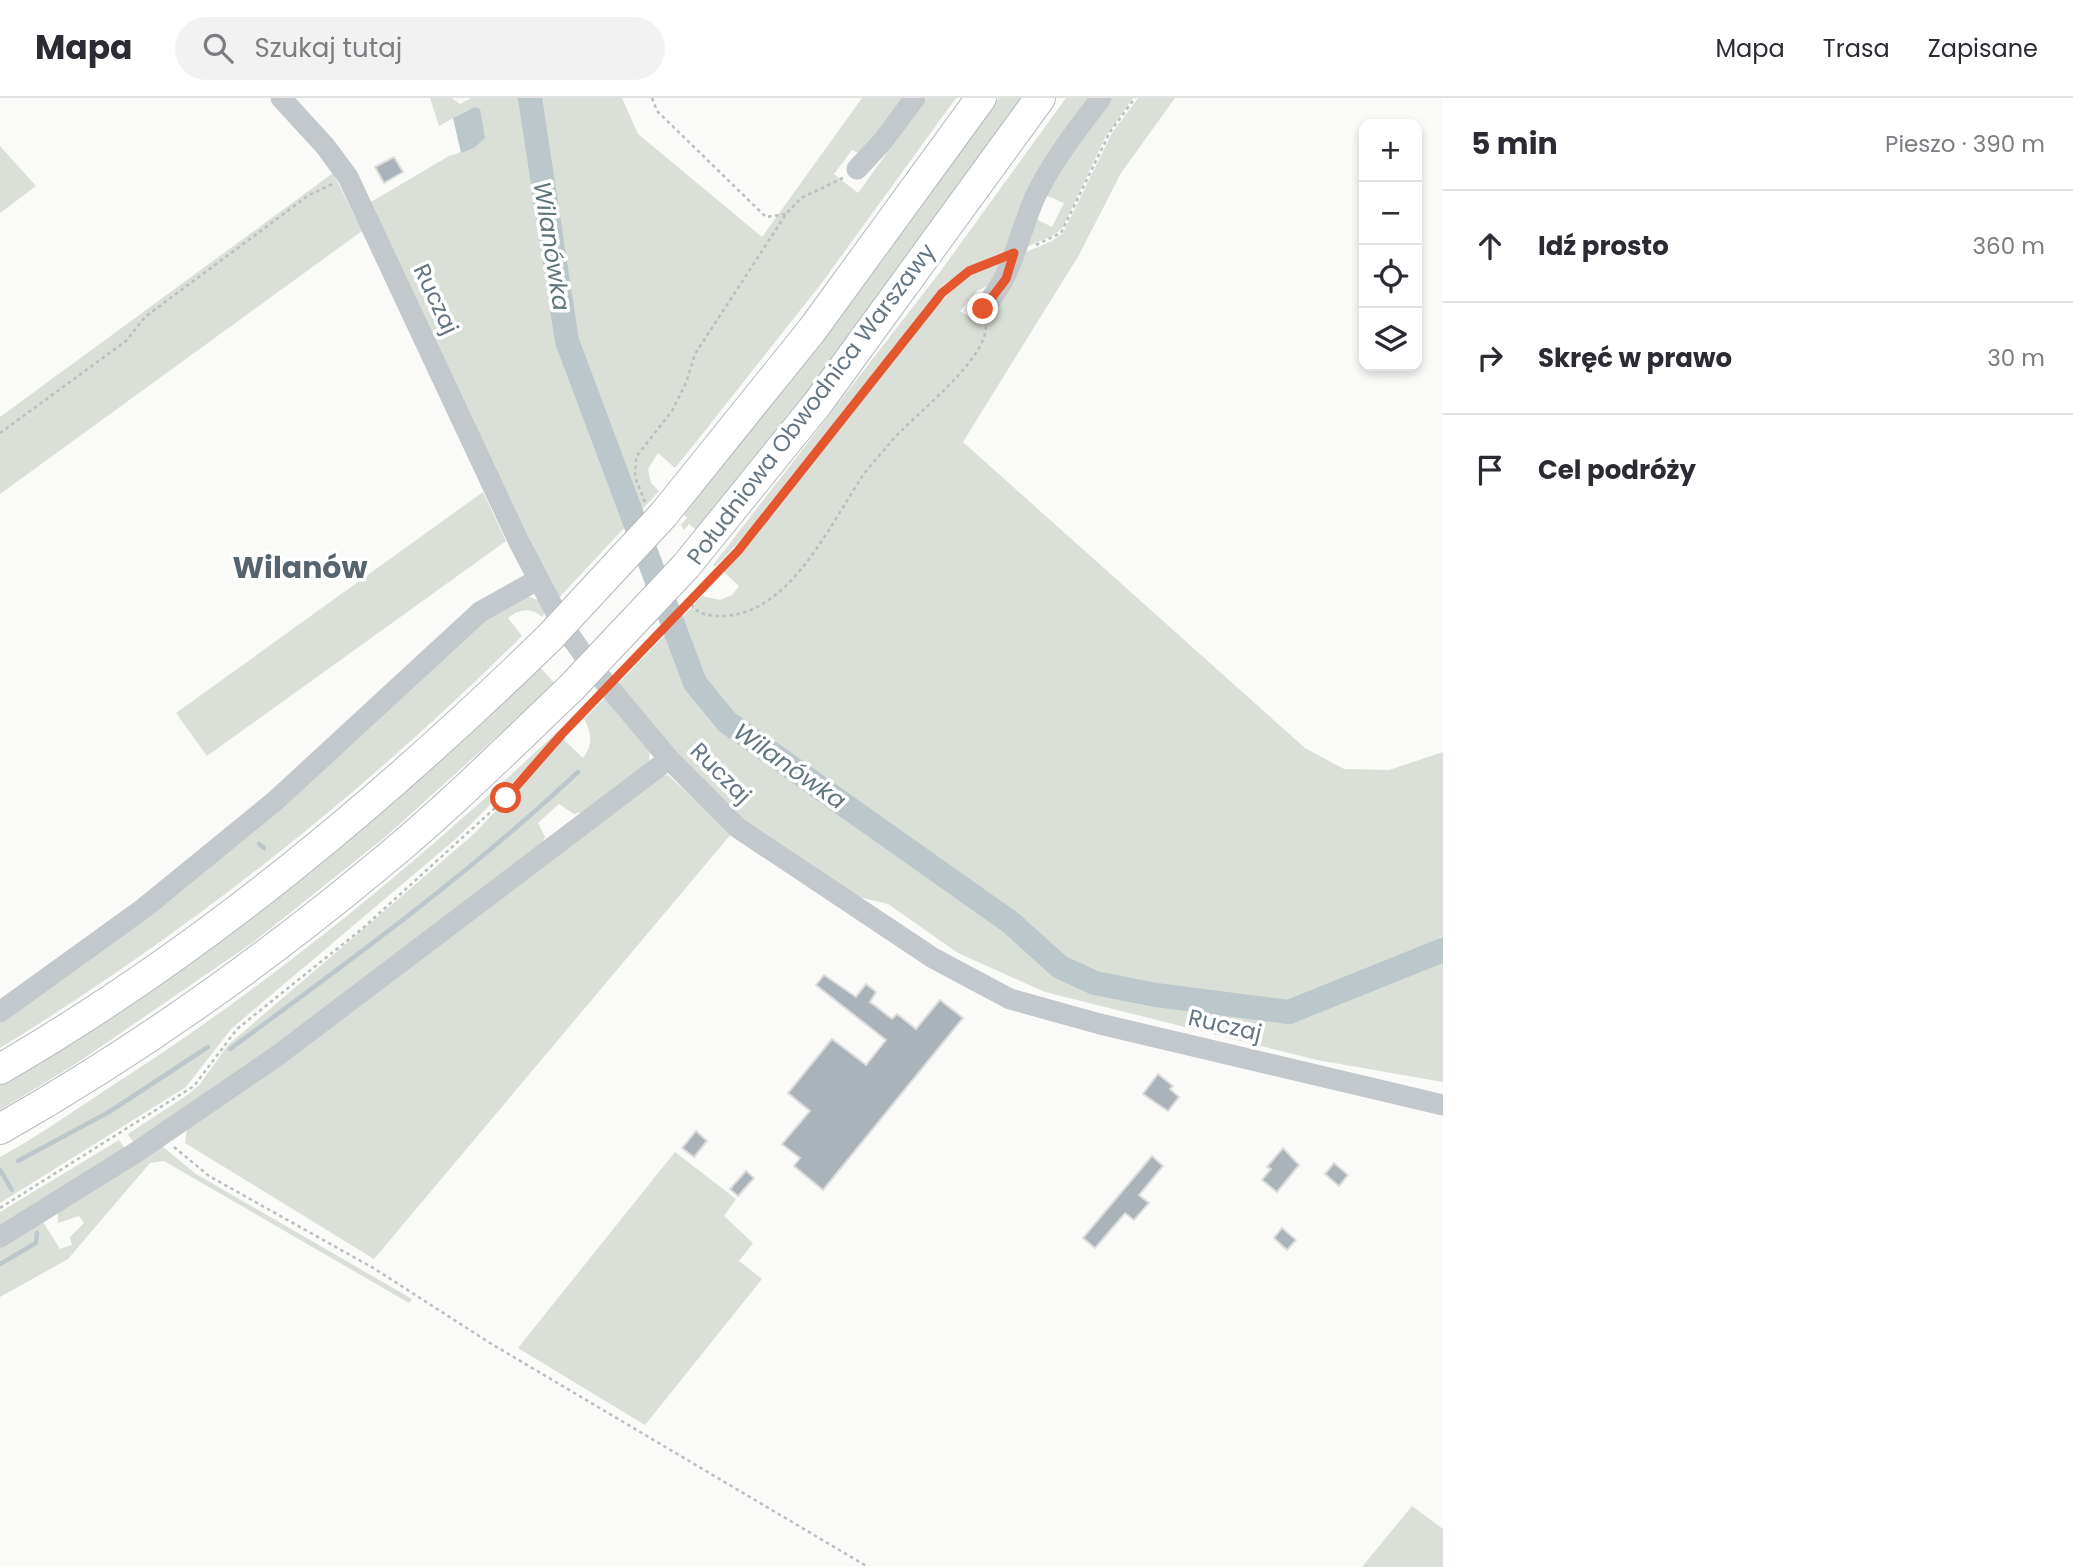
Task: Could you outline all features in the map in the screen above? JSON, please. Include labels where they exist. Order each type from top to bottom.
[{"type":"highway","name":"Południowa Obwodnica Warszawy","points":[[0,1069],[110,1001],[268,886],[351,820],[441,741],[550,637],[654,508],[812,330],[981,98]]},
{"type":"highway","name":"Południowa Obwodnica Warszawy","points":[[0,1129],[54,1099],[230,981],[312,919],[458,795],[577,701],[692,579],[1040,98]]},
{"type":"street","name":"Ruczaj","points":[[281,98],[325,146],[348,177],[537,580],[562,624],[592,667],[669,759],[757,844],[933,958],[1010,999],[1100,1024],[1443,1105]]},
{"type":"street","points":[[857,169],[883,141],[915,98]]},
{"type":"street","points":[[983,309],[1006,279],[1046,177],[1101,98]]},
{"type":"street","points":[[0,1012],[144,908],[275,801],[480,612],[537,580]]},
{"type":"street","points":[[0,1237],[160,1137],[368,989],[669,759]]},
{"type":"path","points":[[652,98],[657,111],[766,217],[786,214]]},
{"type":"path","points":[[0,1208],[194,1086],[237,1029],[363,928],[506,798],[577,701],[692,579],[738,551],[942,293],[969,271],[1061,233],[1110,132],[1135,98]]},
{"type":"path","points":[[654,508],[635,477],[636,457],[672,411],[686,383],[695,354],[786,214],[801,198],[834,184],[857,169]]},
{"type":"path","points":[[0,433],[126,341],[145,317],[309,195],[341,181]]},
{"type":"path","points":[[693,609],[706,615],[746,614],[768,601],[788,584],[836,523],[860,479],[908,421],[954,381],[983,343],[987,329],[983,309]]},
{"type":"path","points":[[160,1137],[209,1175],[375,1269],[491,1343],[868,1567]]},
{"type":"shaded area","points":[[430,98],[452,98],[460,104],[471,98],[622,98],[638,134],[762,237],[862,98],[908,98],[858,153],[852,150],[834,174],[858,193],[927,98],[956,98],[821,284],[675,468],[658,453],[648,469],[651,483],[659,491],[637,515],[614,457],[607,463],[626,526],[555,602],[371,202],[449,156],[474,148],[468,110],[439,126]]},
{"type":"shaded area","points":[[999,98],[1026,98],[836,356],[696,530],[689,524],[684,530],[681,525],[687,518],[682,512],[827,333]]},
{"type":"shaded area","points":[[1066,98],[1092,98],[1008,250],[973,265],[943,285],[739,542],[715,567],[713,565],[940,272]]},
{"type":"shaded area","points":[[1107,98],[1133,98],[1105,138],[1063,227],[1054,235],[1022,249],[1036,219],[1052,227],[1064,203],[1045,195]]},
{"type":"shaded area","points":[[1138,98],[1175,98],[1121,173],[1079,255],[963,442],[1305,748],[1344,769],[1389,770],[1443,752],[1443,1082],[1317,1060],[1045,992],[958,953],[888,904],[859,897],[758,833],[675,757],[616,686],[670,630],[691,681],[719,719],[755,751],[802,781],[808,771],[754,735],[718,703],[700,674],[679,621],[702,596],[720,600],[732,595],[739,586],[723,571],[743,551],[939,303],[968,276],[1005,261],[991,285],[978,290],[960,311],[983,326],[1026,252],[1063,233],[1112,133]]},
{"type":"shaded area","points":[[475,107],[480,109],[485,138],[474,148],[461,153],[453,118]]},
{"type":"shaded area","points":[[0,146],[36,186],[0,213]]},
{"type":"shaded area","points":[[333,173],[362,231],[0,494],[0,417]]},
{"type":"shaded area","points":[[483,492],[506,541],[207,756],[176,713]]},
{"type":"shaded area","points":[[527,596],[538,600],[546,612],[542,617],[525,610],[508,618],[522,636],[401,750],[273,857],[207,908],[139,957],[0,1048],[0,1023],[20,1010],[481,620]]},
{"type":"shaded area","points":[[540,667],[555,684],[384,838],[252,943],[77,1063],[0,1110],[0,1085],[82,1035],[417,780]]},
{"type":"shaded area","points":[[608,695],[650,748],[649,763],[586,811],[574,814],[559,804],[538,823],[545,837],[540,848],[329,1010],[133,1142],[128,1134],[189,1094],[200,1084],[228,1045],[475,833],[563,739],[583,758],[590,739],[584,719]]},
{"type":"shaded area","points":[[558,731],[545,750],[458,837],[231,1029],[186,1087],[0,1203],[0,1157],[41,1133],[167,1049],[284,965],[396,875]]},
{"type":"shaded area","points":[[668,775],[732,833],[374,1259],[185,1143],[187,1128],[661,776]]},
{"type":"shaded area","points":[[119,1140],[127,1151],[0,1233],[0,1212]]},
{"type":"shaded area","points":[[162,1146],[196,1174],[412,1299],[409,1303],[164,1161],[150,1163],[68,1259],[0,1297],[0,1245],[43,1222],[60,1249],[72,1245],[70,1237],[84,1223],[79,1216],[58,1223],[58,1213]]},
{"type":"shaded area","points":[[675,1152],[736,1199],[724,1216],[753,1243],[739,1261],[762,1279],[645,1425],[518,1348]]},
{"type":"shaded area","points":[[1412,1506],[1443,1529],[1443,1567],[1362,1567]]},
{"type":"building","points":[[394,157],[403,172],[384,183],[375,167]]},
{"type":"building","points":[[824,975],[856,997],[866,984],[876,992],[870,1002],[892,1019],[897,1014],[916,1029],[940,1000],[963,1018],[823,1190],[794,1166],[800,1158],[782,1144],[810,1111],[788,1093],[832,1039],[866,1065],[886,1040],[816,985]]},
{"type":"building","points":[[1158,1074],[1173,1086],[1170,1089],[1179,1097],[1168,1111],[1143,1094]]},
{"type":"building","points":[[696,1131],[707,1141],[694,1157],[682,1148]]},
{"type":"building","points":[[1283,1148],[1299,1165],[1277,1192],[1262,1180],[1271,1169],[1267,1167]]},
{"type":"building","points":[[1152,1156],[1163,1166],[1139,1195],[1149,1203],[1134,1220],[1125,1213],[1095,1248],[1083,1238]]},
{"type":"building","points":[[1334,1163],[1348,1175],[1339,1186],[1325,1174]]},
{"type":"building","points":[[746,1171],[754,1178],[738,1196],[730,1189]]},
{"type":"building","points":[[1282,1228],[1296,1240],[1287,1250],[1274,1238]]},
{"type":"waterway","name":"Wilanówka","points":[[530,98],[567,341],[695,683],[727,722],[1010,922],[1060,967],[1095,983],[1156,995],[1289,1012],[1443,950]]},
{"type":"waterway","points":[[230,1049],[452,881],[578,772]]},
{"type":"waterway","points":[[259,844],[264,848]]},
{"type":"waterway","points":[[18,1161],[109,1112],[208,1047]]},
{"type":"waterway","points":[[0,1170],[12,1190]]},
{"type":"waterway","points":[[0,1264],[36,1243],[37,1233]]},
{"type":"district","name":"Wilanów","points":[[300,567]]},
{"type":"route","points":[[506,798],[562,734],[738,551],[942,293],[969,271],[1014,253],[1001,290],[983,309]]}]
